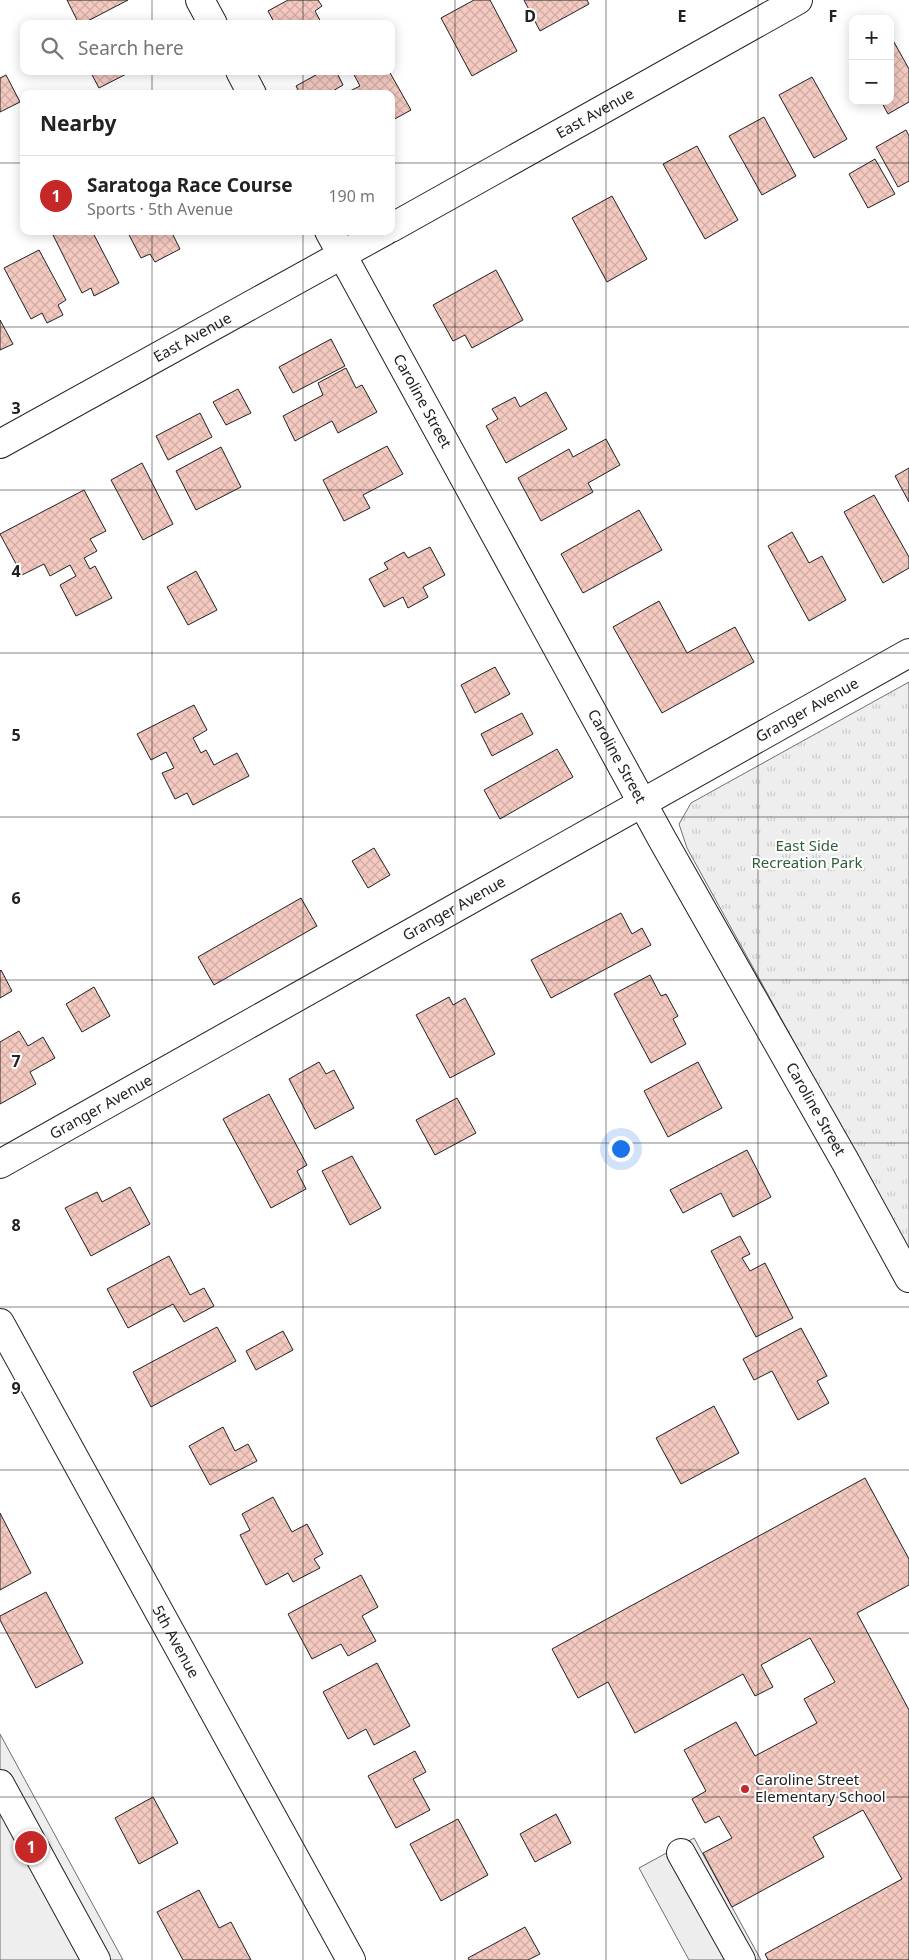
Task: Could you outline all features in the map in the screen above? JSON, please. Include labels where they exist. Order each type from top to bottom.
[{"type":"street","points":[[200,0],[211,20]]},
{"type":"street","name":"East Avenue","points":[[395,226],[798,0]]},
{"type":"street","points":[[242,75],[250,90]]},
{"type":"street","name":"Caroline Street","points":[[331,235],[643,804],[909,1278]]},
{"type":"street","name":"East Avenue","points":[[0,444],[378,235]]},
{"type":"street","name":"Granger Avenue","points":[[0,1164],[909,653]]},
{"type":"street","name":"5th Avenue","points":[[0,1324],[351,1960]]},
{"type":"street","points":[[0,1784],[96,1960]]},
{"type":"street","points":[[681,1853],[742,1960]]},
{"type":"green space","name":"East Side Recreation Park","points":[[909,682],[909,1250],[687,848],[679,824],[691,803]]},
{"type":"green space","points":[[0,1734],[123,1960],[0,1960]]},
{"type":"shaded area","points":[[694,1838],[761,1960],[689,1960],[639,1868]]},
{"type":"building","points":[[67,0],[128,0],[90,20],[77,20]]},
{"type":"building","points":[[288,0],[318,0],[322,6],[315,11],[320,20],[273,20],[268,11]]},
{"type":"building","points":[[474,0],[490,0],[517,51],[472,76],[441,18]]},
{"type":"building","points":[[524,0],[587,0],[589,4],[540,31]]},
{"type":"building","points":[[894,42],[909,69],[909,102],[888,114],[883,105],[894,105]]},
{"type":"building","points":[[6,75],[20,102],[0,112],[0,78]]},
{"type":"building","points":[[92,75],[124,75],[99,88]]},
{"type":"building","points":[[316,75],[338,75],[343,85],[334,90],[298,90],[296,86]]},
{"type":"building","points":[[354,75],[391,75],[411,110],[395,119],[395,90],[352,90],[360,86]]},
{"type":"building","points":[[812,77],[847,139],[814,158],[779,95]]},
{"type":"building","points":[[764,117],[796,176],[762,195],[729,136]]},
{"type":"building","points":[[906,130],[909,136],[909,181],[898,187],[876,147]]},
{"type":"building","points":[[697,146],[738,220],[705,239],[663,164]]},
{"type":"building","points":[[875,159],[895,194],[868,208],[849,174]]},
{"type":"building","points":[[612,196],[647,259],[607,282],[572,218]]},
{"type":"building","points":[[53,235],[94,235],[119,283],[94,296],[91,288],[82,293]]},
{"type":"building","points":[[129,235],[173,235],[180,249],[155,262],[150,254],[141,258]]},
{"type":"building","points":[[39,250],[66,300],[58,305],[63,315],[47,323],[42,313],[31,319],[4,268]]},
{"type":"building","points":[[496,270],[523,320],[472,348],[465,335],[453,341],[433,305]]},
{"type":"building","points":[[0,320],[13,344],[0,350]]},
{"type":"building","points":[[331,339],[345,366],[293,393],[279,367]]},
{"type":"building","points":[[346,368],[356,388],[362,385],[377,412],[338,433],[332,421],[295,441],[283,416],[323,395],[318,383]]},
{"type":"building","points":[[238,389],[251,413],[226,425],[213,402]]},
{"type":"building","points":[[546,392],[567,429],[506,463],[486,426],[498,419],[492,409],[515,397],[520,407]]},
{"type":"building","points":[[200,413],[212,437],[168,460],[156,436]]},
{"type":"building","points":[[606,439],[620,465],[588,483],[593,492],[541,521],[518,478],[569,449],[573,457]]},
{"type":"building","points":[[387,446],[403,474],[363,495],[370,508],[344,521],[323,480]]},
{"type":"building","points":[[221,447],[241,487],[196,510],[176,471]]},
{"type":"building","points":[[142,463],[173,524],[143,540],[111,480]]},
{"type":"building","points":[[909,468],[909,502],[895,476]]},
{"type":"building","points":[[84,490],[106,531],[90,539],[97,551],[84,558],[90,569],[95,566],[112,598],[76,616],[60,585],[76,576],[70,565],[50,576],[44,564],[22,575],[0,534]]},
{"type":"building","points":[[874,495],[909,557],[909,568],[883,583],[844,512]]},
{"type":"building","points":[[639,510],[662,550],[583,593],[561,554]]},
{"type":"building","points":[[792,532],[809,563],[822,556],[846,600],[809,621],[768,546]]},
{"type":"building","points":[[430,547],[445,575],[423,587],[428,597],[408,608],[403,597],[384,607],[369,579],[388,569],[384,563],[404,552],[408,558]]},
{"type":"building","points":[[196,571],[217,610],[188,625],[167,587]]},
{"type":"building","points":[[659,601],[687,653],[735,627],[754,662],[662,713],[613,627]]},
{"type":"building","points":[[495,667],[510,694],[475,713],[461,685]]},
{"type":"building","points":[[194,705],[207,730],[193,738],[201,753],[206,750],[214,765],[237,753],[249,776],[193,805],[187,793],[175,799],[162,773],[174,768],[166,752],[151,760],[137,734]]},
{"type":"building","points":[[522,713],[533,734],[492,756],[481,734]]},
{"type":"building","points":[[557,749],[573,777],[500,819],[484,790]]},
{"type":"building","points":[[374,848],[390,875],[368,888],[352,861]]},
{"type":"building","points":[[301,898],[317,926],[214,985],[198,957]]},
{"type":"building","points":[[621,913],[632,934],[642,928],[651,945],[551,998],[531,960]]},
{"type":"building","points":[[0,971],[12,991],[0,998]]},
{"type":"building","points":[[650,975],[661,996],[666,994],[678,1016],[673,1019],[686,1044],[651,1063],[614,994]]},
{"type":"building","points":[[94,987],[110,1016],[82,1032],[66,1004]]},
{"type":"building","points":[[449,997],[453,1005],[465,998],[495,1054],[450,1078],[416,1015]]},
{"type":"building","points":[[19,1031],[28,1046],[43,1037],[55,1058],[30,1072],[36,1084],[0,1104],[0,1042]]},
{"type":"building","points":[[319,1062],[326,1074],[334,1070],[354,1108],[315,1129],[289,1079]]},
{"type":"building","points":[[698,1062],[722,1108],[668,1137],[644,1091]]},
{"type":"building","points":[[269,1094],[307,1165],[297,1171],[306,1189],[271,1208],[223,1119]]},
{"type":"building","points":[[457,1098],[476,1133],[435,1155],[416,1120]]},
{"type":"building","points":[[747,1150],[771,1197],[733,1217],[721,1193],[683,1213],[670,1190]]},
{"type":"building","points":[[352,1156],[381,1208],[350,1225],[322,1171]]},
{"type":"building","points":[[130,1187],[150,1224],[91,1256],[65,1208],[97,1192],[102,1202]]},
{"type":"building","points":[[740,1236],[750,1254],[742,1258],[750,1271],[765,1263],[793,1318],[756,1337],[711,1251]]},
{"type":"building","points":[[169,1256],[190,1295],[204,1288],[214,1306],[184,1322],[173,1304],[128,1328],[107,1289]]},
{"type":"building","points":[[217,1327],[236,1361],[151,1407],[133,1372]]},
{"type":"building","points":[[801,1328],[827,1376],[817,1381],[829,1403],[798,1420],[772,1371],[754,1380],[743,1359]]},
{"type":"building","points":[[283,1331],[293,1350],[256,1370],[246,1351]]},
{"type":"building","points":[[714,1406],[739,1453],[681,1484],[656,1438]]},
{"type":"building","points":[[223,1427],[235,1451],[248,1444],[257,1461],[210,1485],[189,1446]]},
{"type":"building","points":[[865,1478],[909,1559],[909,1585],[857,1613],[909,1710],[909,1960],[768,1960],[765,1954],[902,1879],[863,1810],[813,1837],[824,1857],[732,1907],[703,1853],[732,1838],[719,1816],[705,1823],[692,1799],[706,1791],[684,1750],[736,1722],[755,1756],[817,1723],[804,1699],[835,1682],[810,1638],[761,1665],[773,1687],[755,1696],[743,1674],[635,1733],[608,1682],[578,1698],[552,1649]]},
{"type":"building","points":[[273,1497],[292,1532],[307,1524],[323,1554],[314,1559],[320,1568],[293,1582],[288,1573],[266,1585],[240,1535],[250,1530],[242,1514]]},
{"type":"building","points":[[0,1513],[31,1573],[0,1590]]},
{"type":"building","points":[[361,1575],[378,1607],[362,1616],[376,1641],[348,1656],[341,1644],[312,1659],[288,1614]]},
{"type":"building","points":[[46,1592],[83,1663],[36,1688],[0,1620],[0,1616]]},
{"type":"building","points":[[377,1663],[410,1726],[374,1745],[366,1729],[348,1739],[323,1692]]},
{"type":"building","points":[[415,1751],[426,1772],[413,1779],[430,1810],[396,1828],[368,1776]]},
{"type":"building","points":[[153,1797],[178,1843],[139,1864],[115,1818]]},
{"type":"building","points":[[556,1814],[571,1843],[535,1862],[520,1834]]},
{"type":"building","points":[[458,1819],[488,1875],[441,1901],[410,1844]]},
{"type":"building","points":[[199,1890],[219,1928],[231,1922],[251,1960],[183,1960],[157,1912]]},
{"type":"building","points":[[525,1927],[540,1954],[528,1960],[469,1960],[468,1958]]},
{"type":"place","name":"Caroline Street Elementary School","points":[[745,1789]]},
{"type":"place","name":"Saratoga Race Course","points":[[31,1847]]}]
